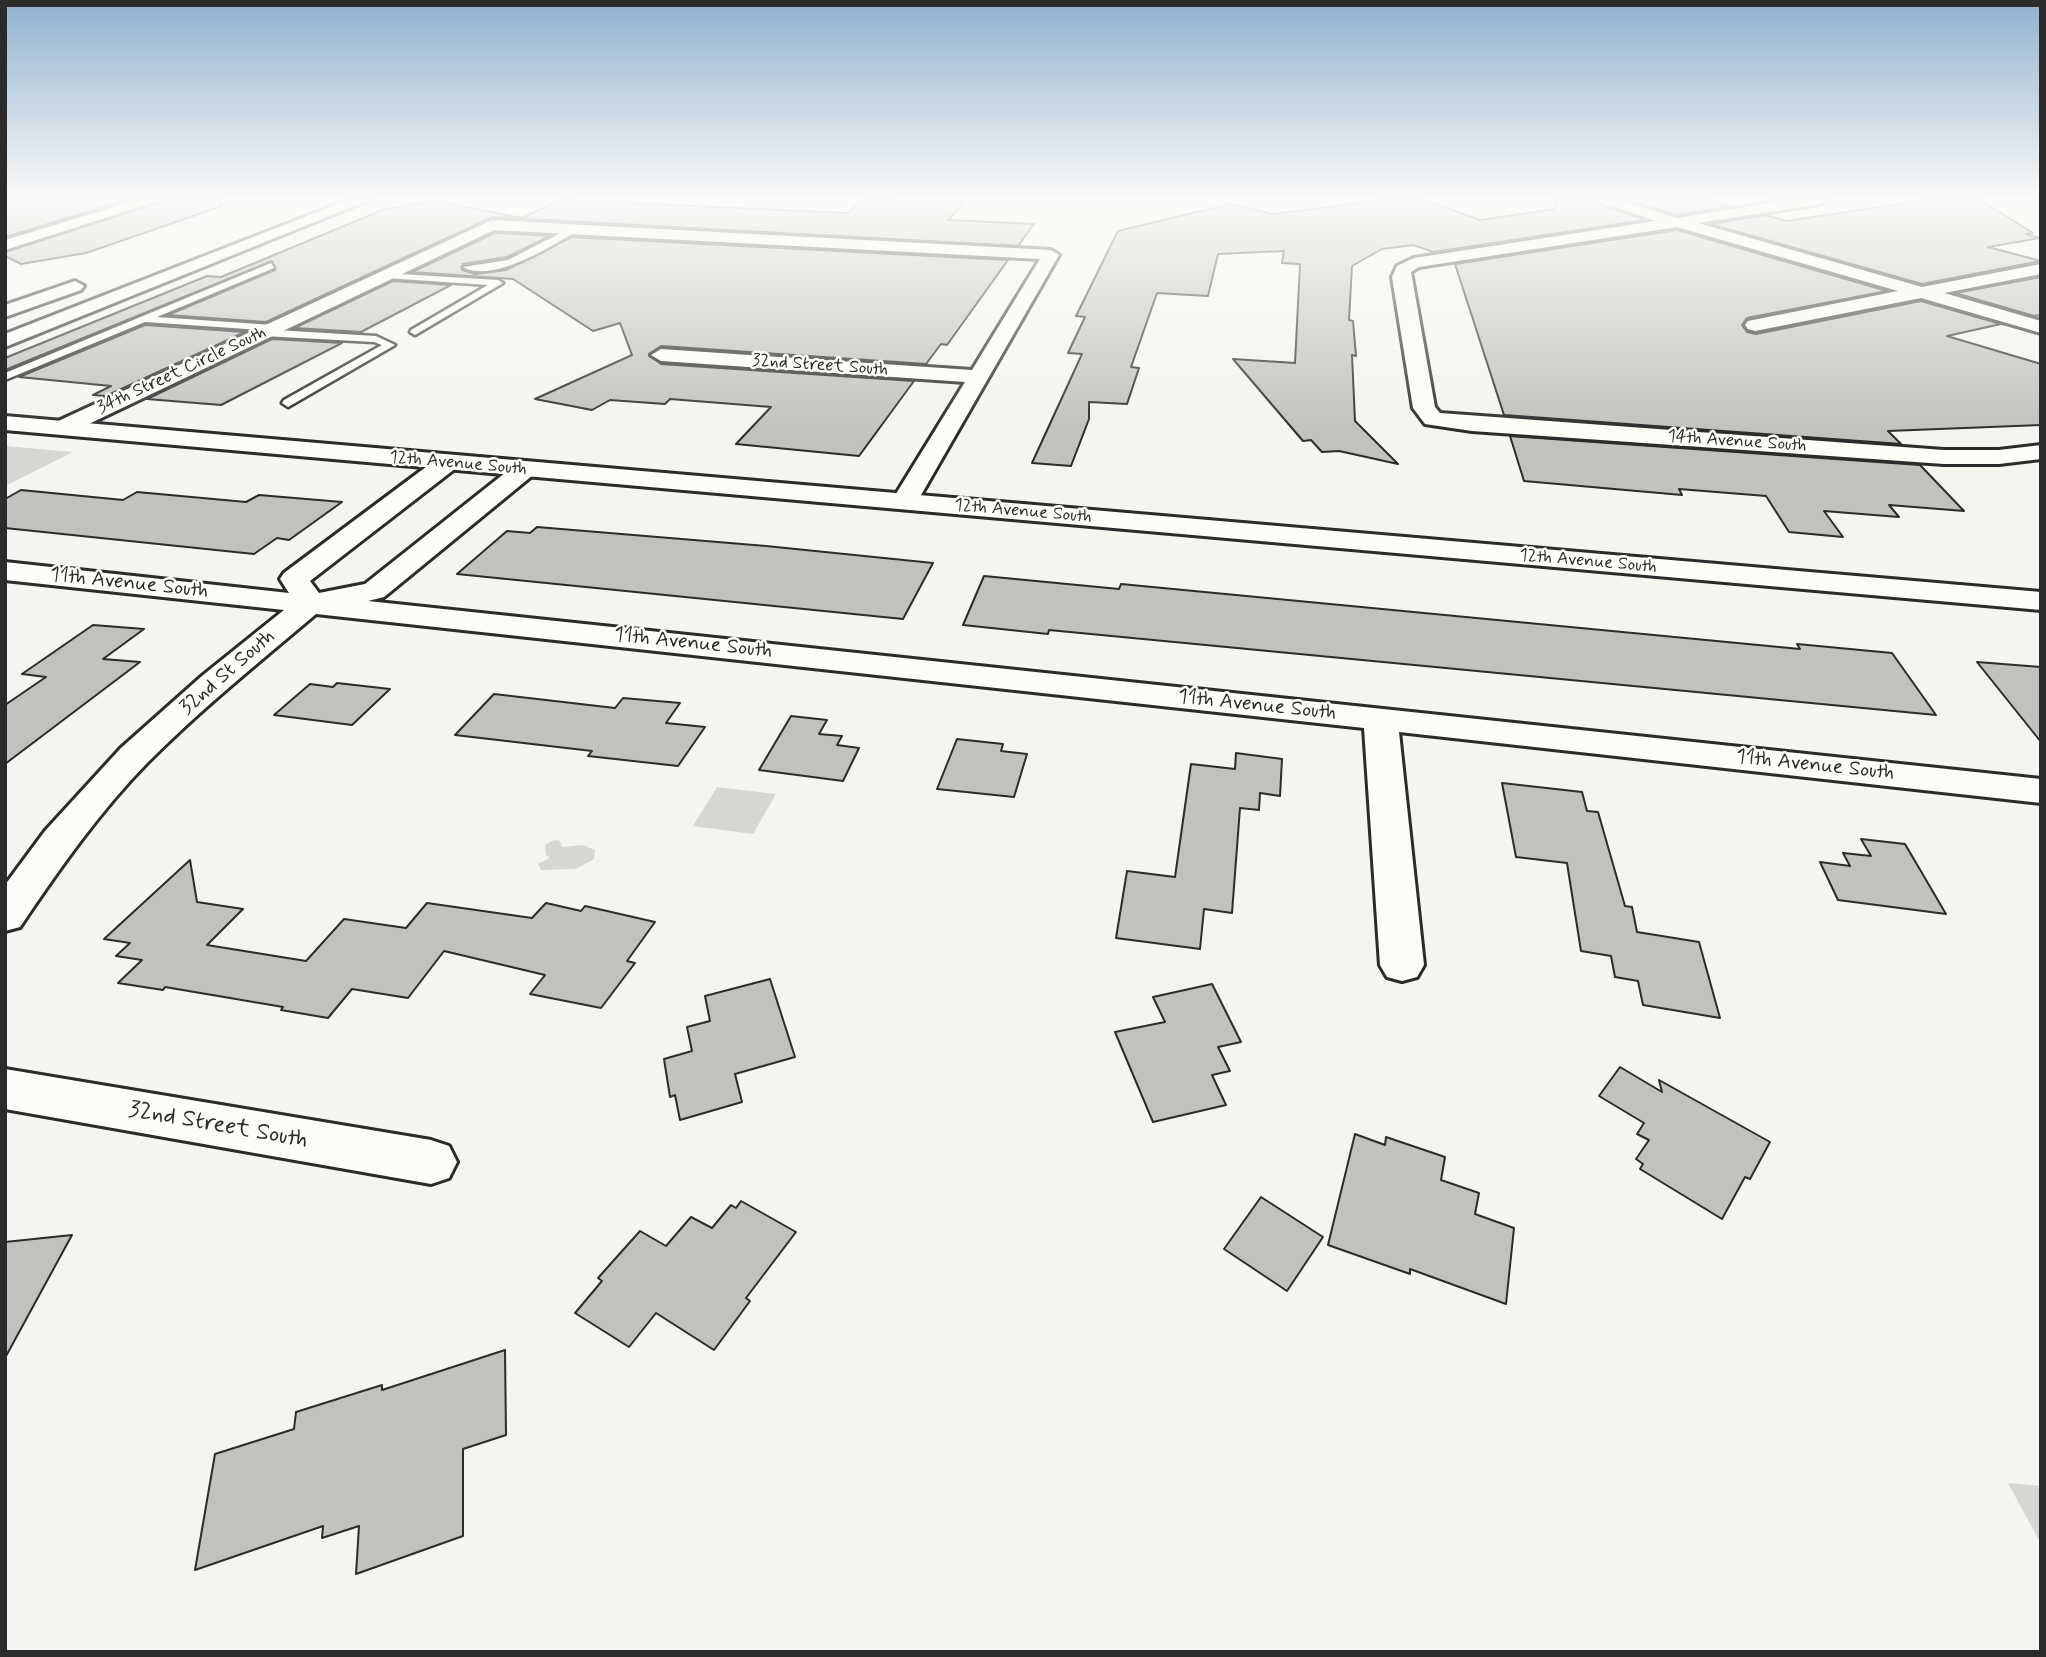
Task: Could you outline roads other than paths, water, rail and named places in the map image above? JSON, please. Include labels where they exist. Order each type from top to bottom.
[{"type":"street","points":[[5,341],[167,277]]},
{"type":"street","name":"34th Street Circle South","points":[[62,428],[381,277]]},
{"type":"street","points":[[904,502],[1038,277]]},
{"type":"street","name":"14th Avenue South","points":[[1401,277],[1424,408],[1433,419],[1944,457],[1999,457],[2041,452]]},
{"type":"street","points":[[1870,277],[2041,327]]},
{"type":"street","points":[[1755,325],[1998,277]]},
{"type":"street","points":[[5,311],[90,281]]},
{"type":"street","name":"32nd Street South","points":[[661,355],[979,377]]},
{"type":"street","name":"12th Avenue South","points":[[5,423],[2041,601]]},
{"type":"street","points":[[447,463],[294,579],[311,603],[374,591],[524,470]]},
{"type":"street","name":"11th Avenue South","points":[[5,571],[2041,791]]},
{"type":"street","name":"32nd St South","points":[[5,916],[59,840],[134,756],[214,683],[311,603]]},
{"type":"street","points":[[1380,719],[1402,965]]},
{"type":"street","name":"32nd Street South","points":[[5,1089],[432,1162]]},
{"type":"lane","points":[[5,377],[244,277]]},
{"type":"lane","points":[[415,332],[498,283],[419,277]]},
{"type":"lane","points":[[143,320],[376,339],[390,345],[288,403]]}]
